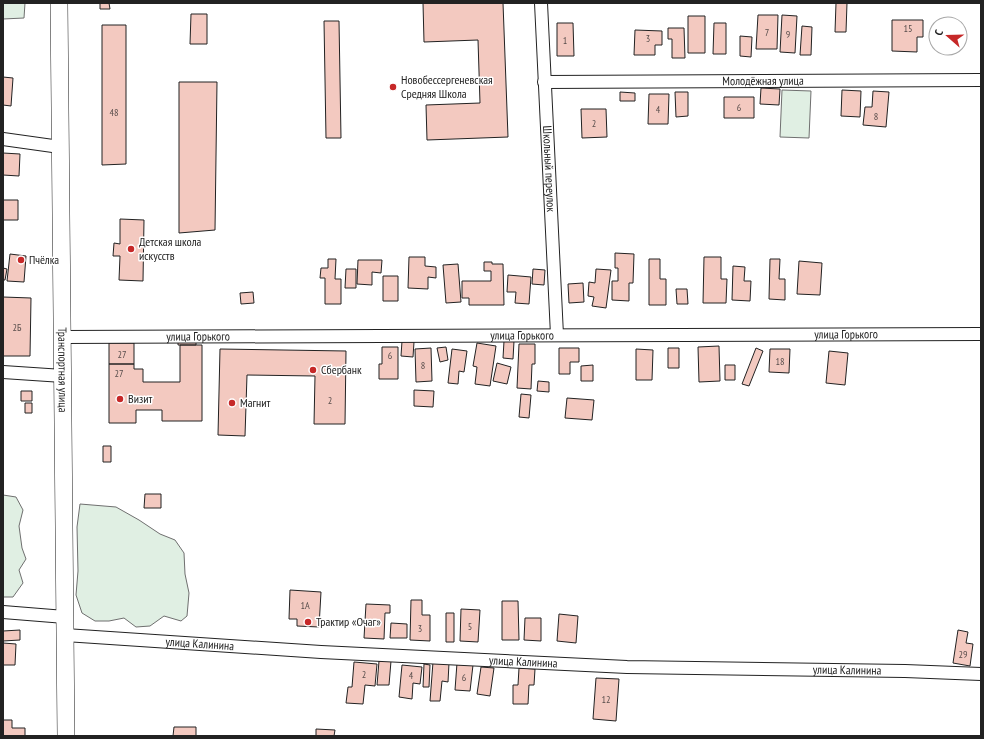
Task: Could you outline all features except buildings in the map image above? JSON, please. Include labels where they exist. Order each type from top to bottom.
[{"type":"street","name":"Транспортная улица","points":[[59,3],[66,736]]},
{"type":"street","name":"Школьный переулок","points":[[541,3],[557,335]]},
{"type":"street","name":"Молодёжная улица","points":[[544,82],[981,80]]},
{"type":"street","points":[[3,140],[60,147]]},
{"type":"street","name":"улица Горького","points":[[63,337],[981,334]]},
{"type":"street","points":[[3,372],[63,376]]},
{"type":"street","points":[[3,612],[65,617]]},
{"type":"street","name":"улица Калинина","points":[[65,635],[320,652],[627,667],[981,674]]},
{"type":"green space","points":[[3,3],[25,3],[24,18],[3,19]]},
{"type":"green space","points":[[782,90],[811,91],[809,138],[780,137]]},
{"type":"green space","points":[[3,495],[16,497],[23,510],[19,526],[22,548],[26,559],[19,570],[23,583],[13,597],[3,597]]},
{"type":"green space","points":[[80,504],[116,507],[160,534],[175,540],[184,553],[185,574],[189,593],[187,616],[181,621],[164,616],[150,626],[136,627],[124,618],[109,621],[95,621],[82,613],[76,595],[78,571],[77,527]]},
{"type":"place","name":"Новобессергеневская Средняя Школа","points":[[393,87]]},
{"type":"place","name":"Детская школа искусств","points":[[131,249]]},
{"type":"place","name":"Пчёлка","points":[[21,260]]},
{"type":"place","name":"Сбербанк","points":[[313,370]]},
{"type":"place","name":"Визит","points":[[120,399]]},
{"type":"place","name":"Магнит","points":[[232,403]]},
{"type":"place","name":"Трактир «Очаг»","points":[[308,622]]}]
